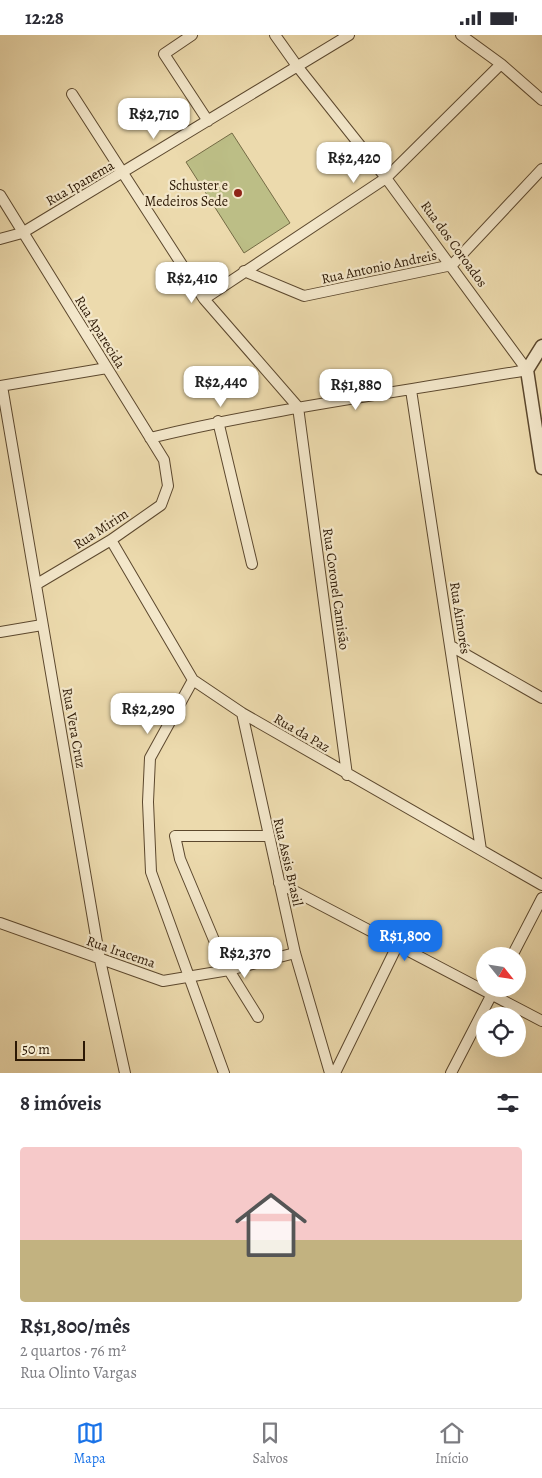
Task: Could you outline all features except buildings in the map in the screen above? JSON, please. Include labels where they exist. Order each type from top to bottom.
[{"type":"street","points":[[192,35],[164,54],[208,121]]},
{"type":"street","name":"Rua dos Coroados","points":[[275,35],[452,265],[528,370],[542,468]]},
{"type":"street","name":"Rua Ipanema","points":[[0,239],[22,233],[350,35]]},
{"type":"street","points":[[461,35],[501,64],[542,100]]},
{"type":"street","points":[[204,299],[386,178],[501,64]]},
{"type":"street","points":[[72,94],[204,299],[298,407]]},
{"type":"street","name":"Rua Antonio Andreis","points":[[244,271],[304,296],[452,265],[542,169]]},
{"type":"street","name":"Rua Aparecida","points":[[0,195],[164,460],[168,486]]},
{"type":"street","points":[[528,370],[542,346]]},
{"type":"street","points":[[1,386],[107,368]]},
{"type":"street","points":[[150,437],[218,421],[542,368]]},
{"type":"street","name":"Rua Vera Cruz","points":[[1,386],[38,585],[42,625],[100,959],[125,1073]]},
{"type":"street","name":"Rua Aimorés","points":[[411,390],[481,850]]},
{"type":"street","name":"Rua Coronel Camisão","points":[[298,407],[347,775]]},
{"type":"street","points":[[218,421],[252,564]]},
{"type":"street","name":"Rua Mirim","points":[[38,585],[111,540],[161,505],[168,486]]},
{"type":"street","name":"Rua da Paz","points":[[111,540],[193,680],[242,713],[347,775],[542,885]]},
{"type":"street","points":[[0,632],[42,625]]},
{"type":"street","points":[[450,647],[542,698]]},
{"type":"street","points":[[193,680],[150,758],[148,802],[151,872],[224,1073]]},
{"type":"street","name":"Rua Assis Brasil","points":[[242,713],[278,883],[295,953],[330,1073]]},
{"type":"street","points":[[258,1017],[222,959],[180,859],[175,835],[268,836]]},
{"type":"street","points":[[278,883],[476,983]]},
{"type":"street","points":[[517,947],[542,898]]},
{"type":"street","name":"Rua Iracema","points":[[0,923],[163,981],[229,970],[295,953]]},
{"type":"street","points":[[335,1073],[398,944]]},
{"type":"street","points":[[451,1073],[490,997]]},
{"type":"street","points":[[501,997],[542,1021]]},
{"type":"green space","name":"Schuster e Medeiros Sede","points":[[232,133],[290,223],[244,253],[186,162]]},
{"type":"place","name":"Schuster e Medeiros Sede","points":[[238,193]]}]
